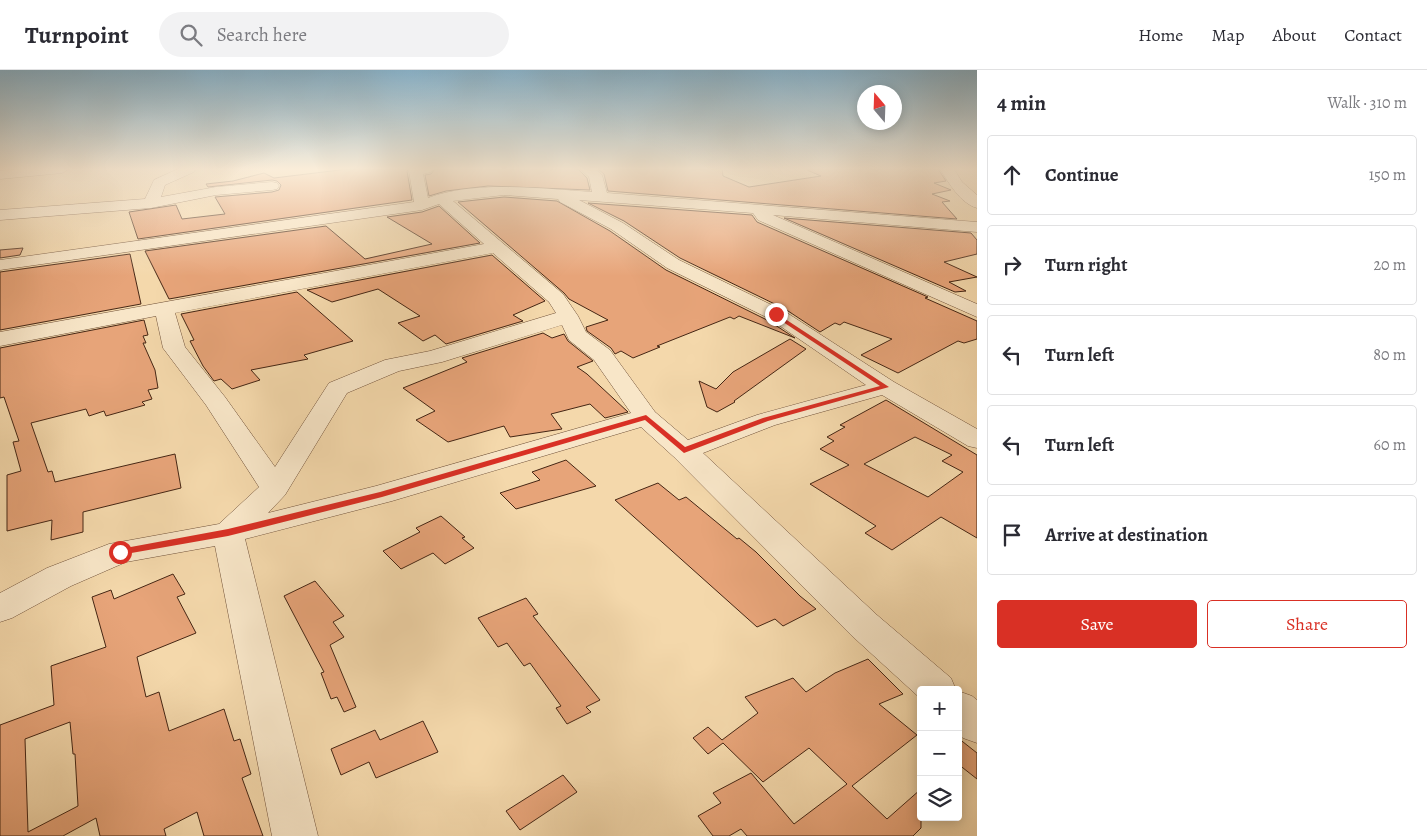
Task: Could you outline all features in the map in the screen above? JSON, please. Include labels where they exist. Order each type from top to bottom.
[{"type":"street","points":[[0,215],[119,205]]},
{"type":"street","points":[[0,265],[422,205]]},
{"type":"street","points":[[449,205],[556,298],[568,316],[577,335],[602,355],[646,417],[684,451],[864,625],[933,686]]},
{"type":"street","points":[[577,205],[617,226],[672,264],[776,314],[885,387],[977,440]]},
{"type":"street","points":[[695,205],[977,227]]},
{"type":"street","points":[[758,210],[764,217],[977,311]]},
{"type":"street","points":[[0,339],[497,247]]},
{"type":"street","points":[[164,308],[174,348],[216,402],[275,489]]},
{"type":"street","points":[[228,532],[275,489],[338,388],[393,366],[434,357],[568,316]]},
{"type":"street","points":[[684,451],[766,420],[885,387]]},
{"type":"street","points":[[0,609],[59,577],[120,552],[228,532],[382,494],[646,417]]},
{"type":"street","points":[[228,532],[295,836]]},
{"type":"street","points":[[962,712],[977,725]]},
{"type":"building","points":[[176,205],[182,219],[225,214],[220,205],[379,205],[138,239],[129,212]]},
{"type":"building","points":[[461,205],[564,205],[610,231],[666,270],[769,321],[795,338],[739,316],[734,319],[730,317],[657,346],[660,347],[633,358],[621,351],[615,354],[611,348],[587,331],[586,327],[608,320],[569,299]]},
{"type":"building","points":[[591,205],[752,215],[757,222],[928,297],[925,298],[977,321],[977,339],[964,343],[958,341],[898,373],[861,355],[892,339],[844,322],[840,325],[835,323],[820,332],[785,309],[680,258],[624,221]]},
{"type":"building","points":[[779,205],[944,205],[957,219]]},
{"type":"building","points":[[439,206],[480,243],[169,299],[145,251],[326,226],[365,259],[432,244],[387,217],[422,212]]},
{"type":"building","points":[[784,218],[971,233],[977,240],[977,254],[944,262],[977,277],[949,282],[966,291],[955,292]]},
{"type":"building","points":[[23,248],[20,255],[0,258],[0,250]]},
{"type":"building","points":[[130,254],[141,304],[0,330],[0,272]]},
{"type":"building","points":[[492,255],[545,301],[513,315],[523,321],[446,344],[435,335],[423,341],[398,323],[420,316],[378,289],[332,302],[307,290]]},
{"type":"building","points":[[297,292],[353,341],[304,355],[308,359],[251,370],[260,380],[232,389],[221,379],[214,381],[203,366],[190,341],[194,340],[181,314]]},
{"type":"building","points":[[144,320],[148,335],[143,336],[146,343],[143,343],[155,370],[158,388],[148,390],[152,399],[142,402],[145,405],[106,416],[104,411],[89,416],[86,409],[31,423],[48,472],[52,471],[55,482],[175,454],[181,488],[83,512],[83,532],[51,540],[52,520],[7,531],[7,475],[21,471],[13,442],[19,441],[4,397],[0,398],[0,348]]},
{"type":"building","points":[[543,333],[552,338],[564,334],[568,341],[593,361],[577,367],[628,412],[605,418],[590,404],[551,414],[562,429],[510,437],[504,426],[448,442],[416,420],[435,411],[403,388],[467,362],[462,358]]},
{"type":"building","points":[[790,339],[806,349],[735,402],[717,412],[707,407],[699,381],[716,389],[733,372]]},
{"type":"building","points":[[886,400],[977,455],[977,538],[941,517],[892,550],[865,533],[876,526],[810,484],[849,465],[820,449],[834,441],[827,437],[845,427],[840,425]],"holes":[[[915,437],[952,455],[942,461],[963,472],[928,497],[864,464]]]},
{"type":"building","points":[[566,460],[596,486],[516,509],[500,493],[540,480],[532,472]]},
{"type":"building","points":[[658,483],[679,500],[686,497],[737,539],[739,538],[816,609],[783,626],[775,619],[757,627],[615,500]]},
{"type":"building","points":[[441,516],[465,537],[462,538],[474,548],[445,564],[433,553],[401,569],[383,551],[420,532],[416,528]]},
{"type":"building","points":[[173,574],[185,594],[177,597],[196,633],[137,657],[146,697],[159,692],[169,731],[224,709],[234,741],[240,739],[251,774],[242,778],[263,836],[204,836],[197,812],[164,829],[166,836],[100,836],[96,818],[63,836],[0,836],[0,725],[54,705],[51,666],[106,647],[92,597],[111,590],[114,599]],"holes":[[[70,722],[73,754],[75,754],[78,806],[28,832],[25,739]]]},
{"type":"building","points":[[315,581],[344,616],[333,622],[344,637],[330,645],[356,707],[344,712],[337,697],[331,699],[321,673],[324,672],[284,596]]},
{"type":"building","points":[[526,598],[538,614],[533,616],[600,700],[586,707],[591,712],[567,724],[556,708],[561,706],[530,663],[524,666],[507,643],[498,647],[478,618]]},
{"type":"building","points":[[868,659],[903,694],[879,704],[917,735],[852,786],[887,819],[917,793],[917,821],[921,821],[921,828],[913,836],[747,836],[741,829],[729,836],[713,836],[698,816],[721,803],[713,793],[751,773],[794,824],[847,784],[809,748],[763,782],[723,743],[708,754],[693,738],[708,727],[722,740],[758,713],[745,697],[793,678],[806,692],[835,673]]},
{"type":"building","points":[[423,721],[438,752],[376,778],[369,762],[341,775],[331,749],[375,730],[380,740]]},
{"type":"building","points":[[962,741],[977,753],[977,779],[962,767]]},
{"type":"building","points":[[563,775],[577,792],[520,830],[506,811]]},
{"type":"route","points":[[120,552],[228,532],[382,494],[646,417],[684,451],[766,420],[885,387],[776,314]]}]
